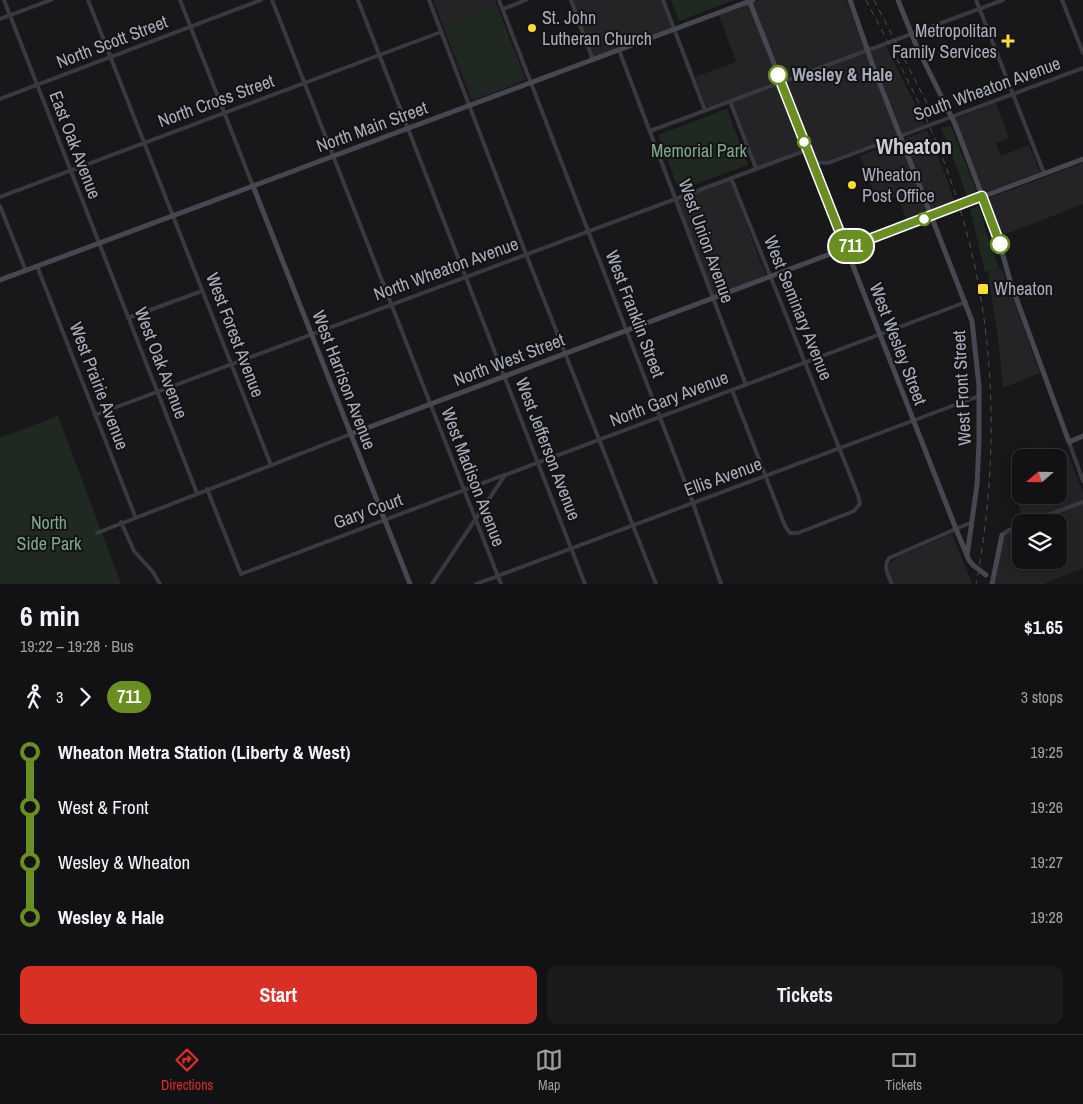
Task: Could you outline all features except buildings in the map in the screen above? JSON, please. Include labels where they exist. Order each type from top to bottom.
[{"type":"street","name":"East Oak Avenue","points":[[4,0],[99,244]]},
{"type":"street","points":[[0,19],[51,0]]},
{"type":"street","name":"West Forest Avenue","points":[[88,0],[271,465]]},
{"type":"street","points":[[180,0],[253,186]]},
{"type":"street","name":"North Scott Street","points":[[0,99],[262,0]]},
{"type":"street","name":"West Madison Avenue","points":[[272,0],[501,584]]},
{"type":"street","name":"West Jefferson Avenue","points":[[358,0],[585,584]]},
{"type":"street","points":[[429,0],[526,254],[656,584]]},
{"type":"street","name":"West Franklin Street","points":[[500,0],[693,503],[721,584]]},
{"type":"street","points":[[503,9],[526,0]]},
{"type":"street","points":[[570,0],[593,60]]},
{"type":"street","points":[[663,0],[705,110]]},
{"type":"street","name":"North Main Street","points":[[0,280],[751,0]]},
{"type":"street","name":"West Wesley Street","points":[[751,0],[807,150],[967,556],[973,565],[993,578]]},
{"type":"street","name":"West Front Street","points":[[850,0],[900,136],[972,321],[979,396],[978,462],[967,556]]},
{"type":"street","points":[[898,0],[911,33],[952,117],[999,241],[1011,284],[1083,481]]},
{"type":"street","points":[[976,0],[1044,173]]},
{"type":"street","points":[[650,130],[1003,0]]},
{"type":"street","points":[[1062,0],[1083,53]]},
{"type":"street","name":"North Cross Street","points":[[0,197],[441,32]]},
{"type":"street","name":"West Union Avenue","points":[[619,50],[746,385]]},
{"type":"street","name":"South Wheaton Avenue","points":[[900,136],[1083,68]]},
{"type":"street","points":[[730,101],[756,168]]},
{"type":"street","points":[[812,162],[828,163],[900,136]]},
{"type":"street","name":"North Wheaton Avenue","points":[[96,415],[807,150]]},
{"type":"street","name":"North West Street","points":[[97,532],[504,376],[1083,159]]},
{"type":"street","name":"West Seminary Avenue","points":[[731,178],[860,504],[852,513],[798,533],[790,533],[784,526],[765,476]]},
{"type":"street","name":"West Harrison Avenue","points":[[253,186],[410,584]]},
{"type":"street","points":[[0,208],[26,271]]},
{"type":"street","name":"West Oak Avenue","points":[[99,244],[197,493]]},
{"type":"street","name":"West Prairie Avenue","points":[[37,266],[135,516]]},
{"type":"street","points":[[128,318],[202,290]]},
{"type":"street","name":"North Gary Avenue","points":[[505,475],[966,302]]},
{"type":"street","points":[[732,390],[765,476]]},
{"type":"street","name":"Ellis Avenue","points":[[476,584],[979,396]]},
{"type":"street","points":[[1069,442],[1083,436]]},
{"type":"street","points":[[432,584],[505,475]]},
{"type":"street","name":"Gary Court","points":[[208,489],[241,574],[505,475]]},
{"type":"street","points":[[1051,514],[1083,502]]},
{"type":"street","points":[[121,522],[134,551],[153,572],[160,584]]},
{"type":"street","points":[[892,584],[886,568],[889,558],[972,522]]},
{"type":"street","points":[[992,584],[1002,535],[1012,530]]},
{"type":"shaded area","points":[[433,0],[495,0],[526,80],[472,101]]},
{"type":"shaded area","points":[[572,0],[661,0],[672,29],[594,57]]},
{"type":"shaded area","points":[[761,0],[846,0],[899,135],[828,161],[813,160],[752,3]]},
{"type":"shaded area","points":[[748,4],[778,82],[707,107],[695,77],[736,62],[719,15]]},
{"type":"shaded area","points":[[885,44],[925,125],[902,133],[870,50]]},
{"type":"shaded area","points":[[781,85],[805,149],[758,167],[733,102]]},
{"type":"shaded area","points":[[996,103],[1009,138],[996,143],[1001,156],[1029,145],[1040,172],[984,193],[954,119]]},
{"type":"shaded area","points":[[927,130],[955,204],[932,213],[904,139]]},
{"type":"shaded area","points":[[900,140],[929,214],[908,222],[897,196],[878,203],[860,156]]},
{"type":"shaded area","points":[[1083,163],[1083,204],[1001,236],[987,199]]},
{"type":"shaded area","points":[[730,180],[766,276],[713,296],[678,200]]},
{"type":"shaded area","points":[[1002,269],[1040,373],[1003,388],[999,345],[988,272]]},
{"type":"shaded area","points":[[1068,454],[1083,493],[1083,500],[1045,514],[1021,514],[1018,504],[1068,504]]},
{"type":"shaded area","points":[[1083,504],[1083,568],[1043,584],[994,584],[1004,536],[1012,531],[1012,569],[1067,569],[1067,514],[1056,514]]},
{"type":"shaded area","points":[[952,534],[972,584],[894,584],[888,570],[890,563],[899,556]]},
{"type":"green space","points":[[671,0],[734,0],[679,21]]},
{"type":"green space","points":[[495,5],[523,79],[473,98],[446,24]]},
{"type":"green space","name":"Memorial Park","points":[[727,109],[748,165],[679,190],[658,135]]},
{"type":"green space","points":[[951,126],[976,190],[974,192],[975,196],[967,199],[941,128]]},
{"type":"green space","points":[[979,206],[999,269],[985,272],[970,209]]},
{"type":"green space","points":[[704,221],[710,237],[701,241],[695,224]]},
{"type":"green space","name":"North Side Park","points":[[58,416],[121,584],[0,584],[0,438]]},
{"type":"railway","points":[[866,0],[910,84],[939,148],[963,220],[976,271],[985,323],[990,375],[991,428],[989,480],[976,584]]},
{"type":"railway","points":[[874,0],[929,107]]},
{"type":"bus line","name":"711","points":[[778,75],[846,248],[982,196],[1000,244]]},
{"type":"place","name":"St. John Lutheran Church","points":[[532,28]]},
{"type":"place","name":"Metropolitan Family Services","points":[[1008,41]]},
{"type":"place","name":"Wesley & Hale","points":[[778,75]]},
{"type":"place","name":"Wheaton Post Office","points":[[852,185]]},
{"type":"place","name":"Wheaton","points":[[983,289]]},
{"type":"district","name":"Wheaton","points":[[914,146]]}]
